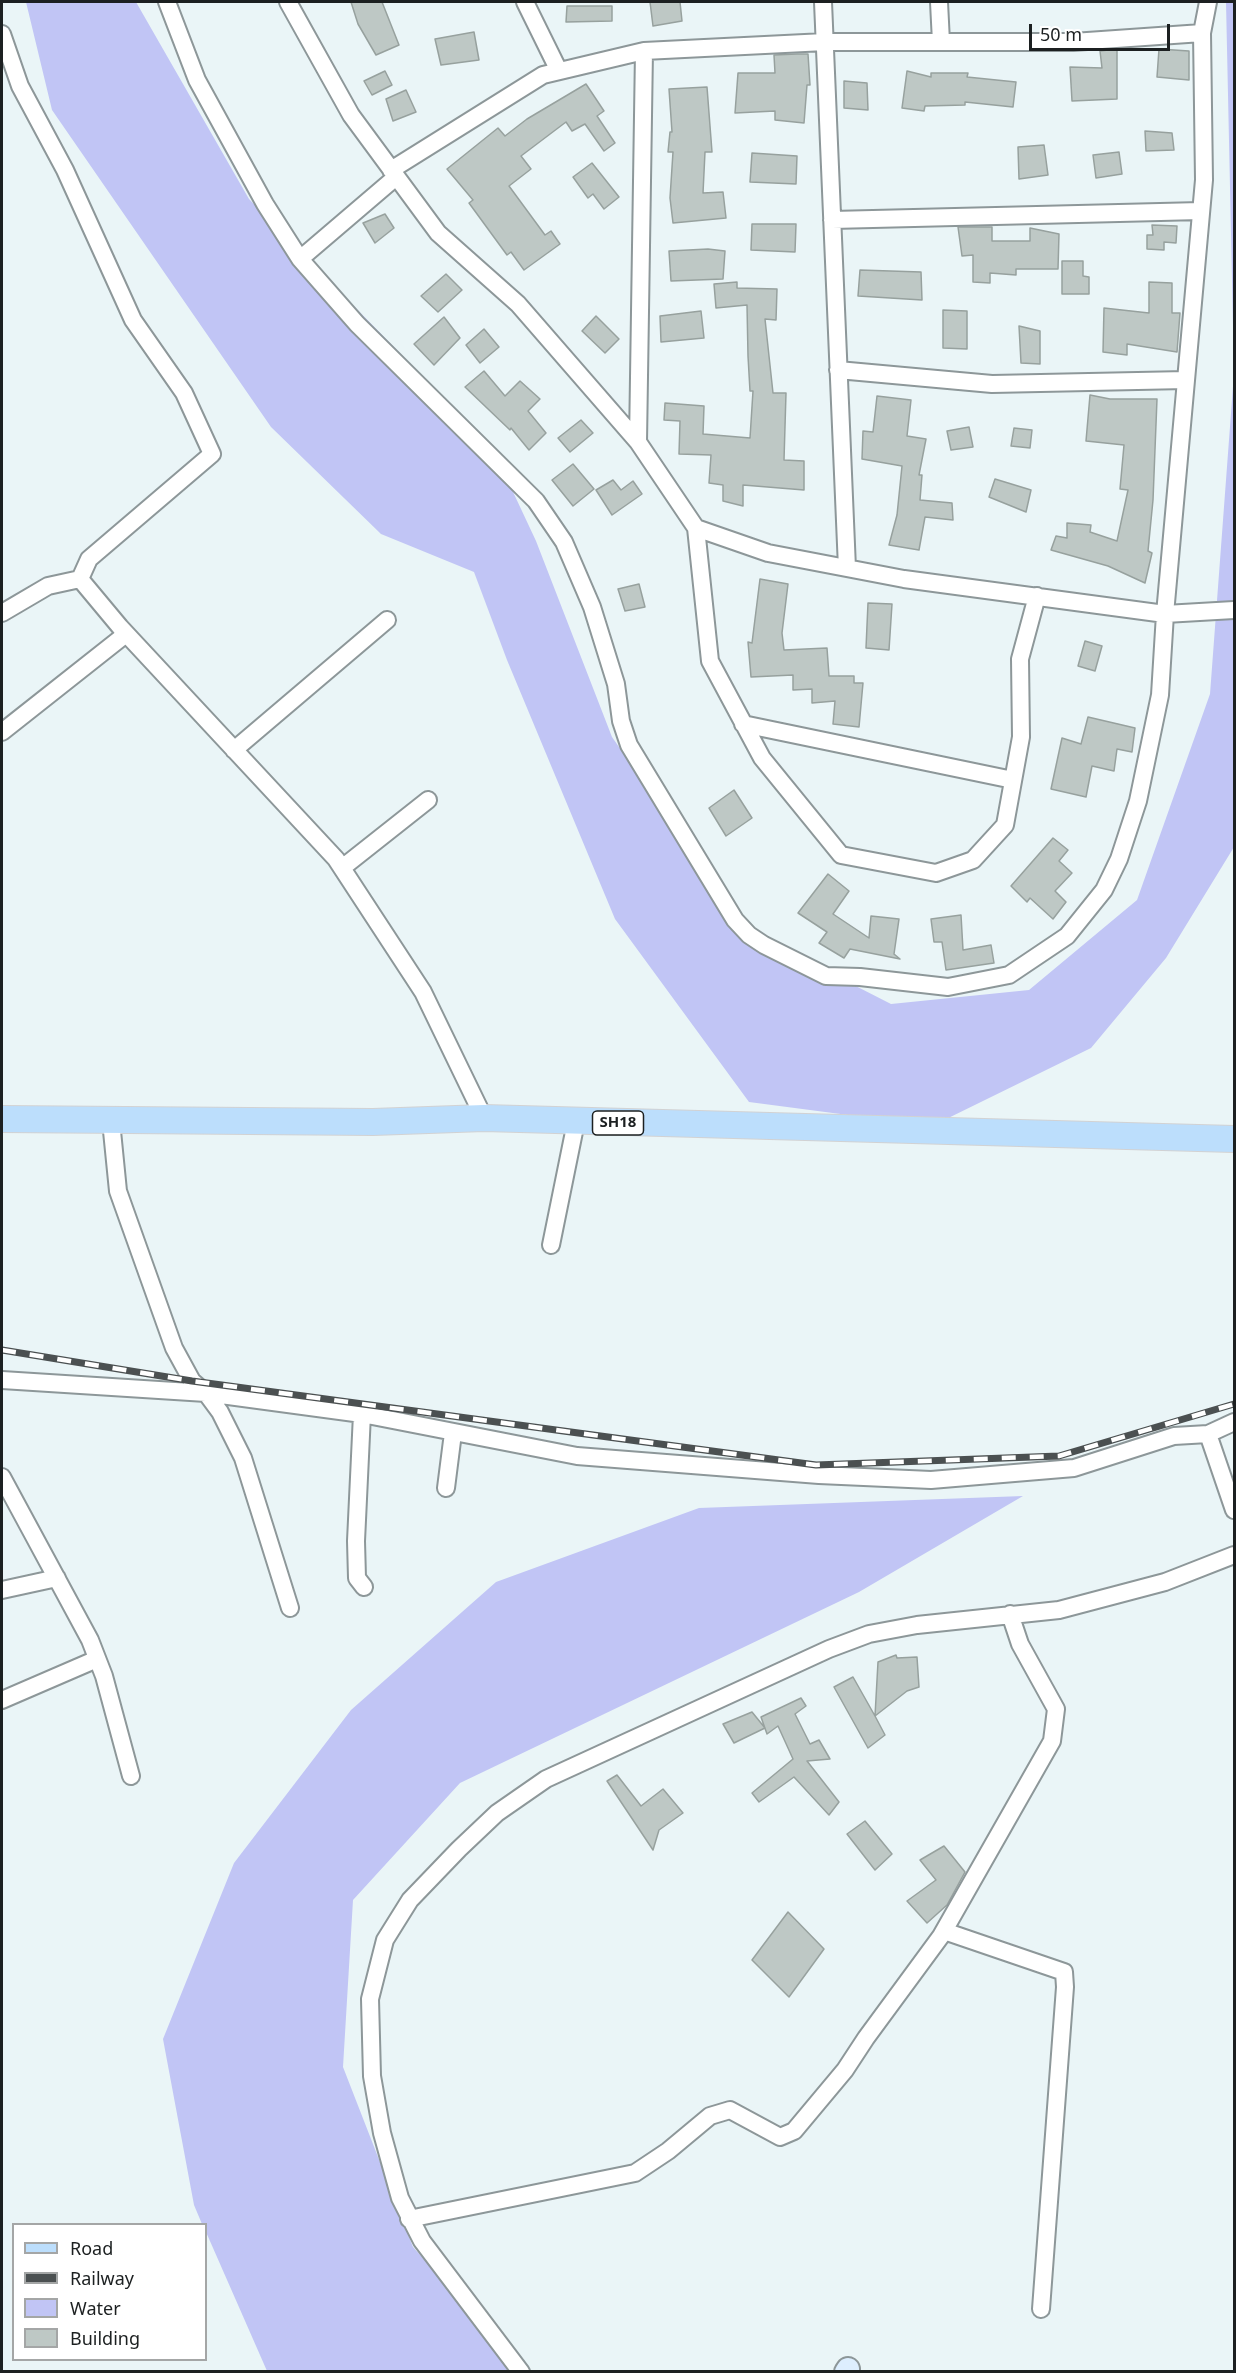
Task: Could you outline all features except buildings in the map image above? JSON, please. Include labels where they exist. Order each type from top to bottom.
[{"type":"main road","name":"SH18","points":[[2,1119],[373,1122],[484,1118],[1234,1139]]},
{"type":"street","points":[[167,2],[197,81],[265,204],[300,259],[357,324],[536,501],[564,542],[592,607],[616,684],[621,721],[629,745],[718,896],[749,935],[826,976],[860,977],[948,987],[1009,975],[1067,936],[1104,890],[1119,859],[1138,801],[1160,695],[1165,614],[1204,180],[1202,33],[1208,2]]},
{"type":"street","points":[[288,2],[351,115],[438,233],[518,304],[638,442],[696,528],[710,662],[762,758],[841,855],[936,873],[973,861],[1005,825],[1021,737],[1020,658],[1037,596]]},
{"type":"street","points":[[525,2],[559,71]]},
{"type":"street","points":[[823,2],[847,568]]},
{"type":"street","points":[[939,2],[941,42]]},
{"type":"street","points":[[300,259],[394,173],[543,75],[644,51],[825,42],[1072,42],[1202,33]]},
{"type":"street","points":[[2,34],[20,86],[64,170],[133,320],[184,393],[212,454],[89,559],[80,579]]},
{"type":"street","points":[[638,442],[644,51]]},
{"type":"street","points":[[832,220],[1201,211]]},
{"type":"street","points":[[838,370],[992,384],[1186,380]]},
{"type":"street","points":[[696,528],[768,553],[904,579],[1165,614],[1234,610]]},
{"type":"street","points":[[2,614],[48,586],[80,579]]},
{"type":"street","points":[[80,579],[126,634],[342,868],[423,992],[484,1118]]},
{"type":"street","points":[[234,750],[387,620]]},
{"type":"street","points":[[2,732],[126,634]]},
{"type":"street","points":[[743,724],[1013,780]]},
{"type":"street","points":[[342,868],[428,800]]},
{"type":"street","points":[[111,1121],[118,1191],[174,1348],[192,1381],[206,1393],[220,1412],[243,1458],[290,1608]]},
{"type":"street","points":[[551,1245],[576,1122]]},
{"type":"street","points":[[2,1395],[9,1381],[206,1393],[362,1414],[577,1456],[819,1475],[931,1480],[1074,1468],[1174,1436],[1208,1434],[1234,1422]]},
{"type":"street","points":[[362,1414],[356,1541],[357,1578],[364,1587]]},
{"type":"street","points":[[446,1488],[453,1433]]},
{"type":"street","points":[[1208,1434],[1234,1510]]},
{"type":"street","points":[[2,1477],[57,1578],[97,1659],[131,1776]]},
{"type":"street","points":[[521,2372],[422,2241],[400,2198],[382,2133],[372,2076],[370,1999],[385,1940],[410,1900],[497,1813],[546,1779],[829,1649],[869,1634],[1069,1607],[1165,1582],[1234,1556]]},
{"type":"street","points":[[2,1590],[57,1578]]},
{"type":"street","points":[[410,2219],[635,2173],[668,2151],[710,2116],[730,2110],[780,2137],[794,2131],[845,2070],[944,1931],[1052,1741],[1056,1709],[1020,1644],[1010,1614]]},
{"type":"street","points":[[2,1700],[97,1659]]},
{"type":"street","points":[[944,1931],[1064,1972],[1065,1987],[1041,2309]]},
{"type":"water","points":[[26,2],[136,2],[249,199],[492,447],[536,541],[612,737],[748,931],[891,1004],[1029,990],[1137,900],[1210,694],[1234,373],[1234,847],[1166,958],[1091,1048],[932,1126],[749,1102],[615,919],[507,660],[474,572],[381,534],[271,427],[52,110]]},
{"type":"water","points":[[1226,2],[1234,2],[1234,373]]},
{"type":"water","points":[[1023,1496],[859,1592],[460,1783],[353,1900],[343,2067],[413,2247],[524,2371],[267,2371],[207,2234],[207,2223],[202,2223],[194,2205],[163,2039],[234,1863],[351,1710],[496,1582],[699,1508]]},
{"type":"railway","points":[[2,1350],[192,1381],[816,1465],[1059,1456],[1234,1404]]}]
